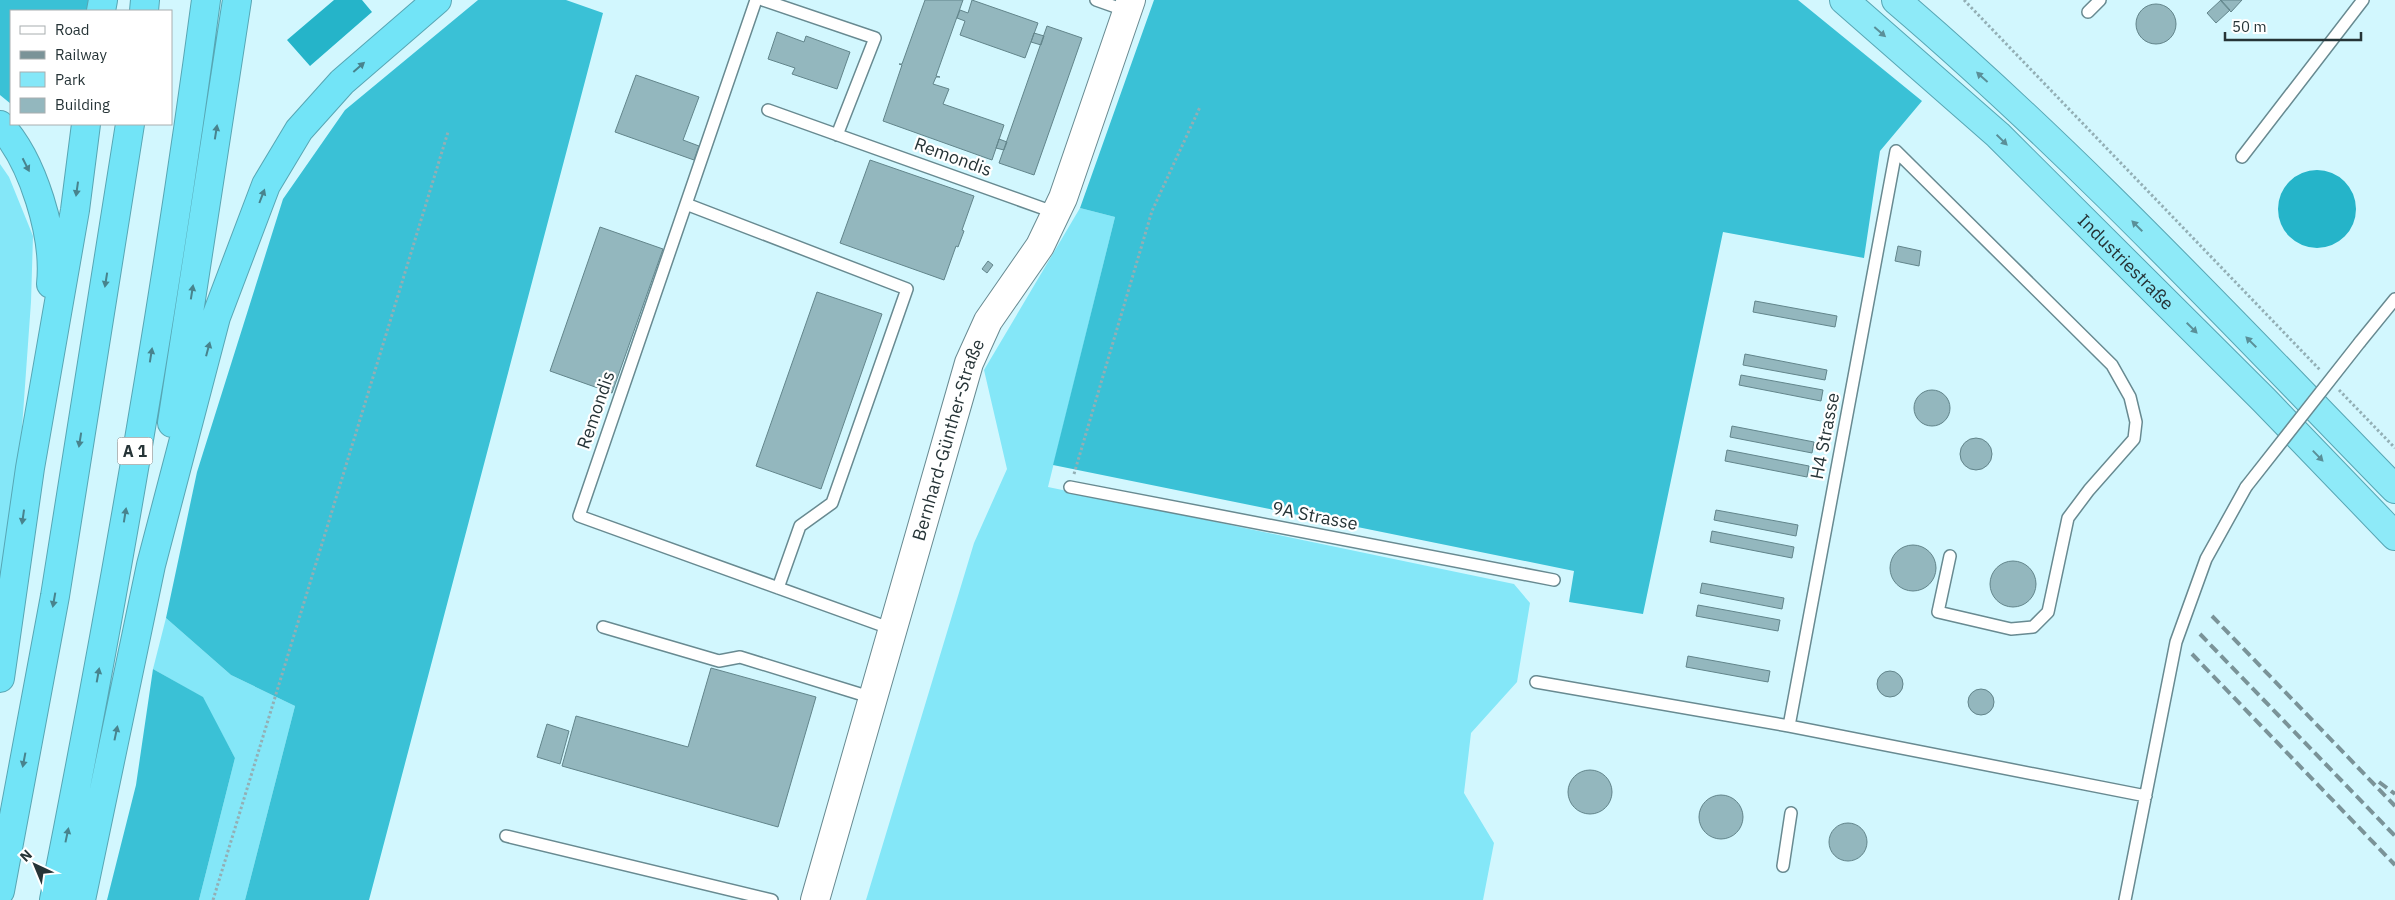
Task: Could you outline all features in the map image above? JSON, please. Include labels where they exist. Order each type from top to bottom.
[{"type":"highway","name":"A 1","points":[[54,900],[99,669],[188,135],[206,0]]},
{"type":"highway","points":[[151,566],[237,0]]},
{"type":"highway","points":[[81,900],[151,566],[216,318],[266,185],[299,130],[342,82],[437,0]]},
{"type":"highway","name":"Industriestraße","points":[[1844,0],[1998,135],[2264,400],[2395,536]]},
{"type":"highway","name":"Industriestraße","points":[[1896,0],[1928,26],[2020,111],[2110,198],[2395,489]]},
{"type":"highway","points":[[1908,0],[1928,26]]},
{"type":"highway","points":[[0,125],[11,136],[34,181],[47,226],[52,276],[30,468]]},
{"type":"highway","points":[[0,678],[30,468],[74,210],[86,125]]},
{"type":"highway","points":[[0,891],[55,596],[130,125]]},
{"type":"street","name":"Bernhard-Günther-Straße","points":[[815,900],[969,363],[988,322],[1040,246],[1056,213],[1129,6]]},
{"type":"lane","name":"Remondis","points":[[756,0],[578,516],[892,629]]},
{"type":"lane","points":[[764,0],[875,38],[837,135]]},
{"type":"lane","points":[[1096,0],[1129,6]]},
{"type":"lane","points":[[2088,12],[2100,0]]},
{"type":"lane","points":[[2242,157],[2363,0]]},
{"type":"lane","name":"Remondis","points":[[768,110],[1056,213]]},
{"type":"lane","name":"H4 Strasse","points":[[1789,726],[1896,151],[2112,365],[2130,397],[2136,422],[2134,439],[2089,490],[2068,518],[2048,612],[2033,627],[2011,629],[1938,612],[1950,556]]},
{"type":"lane","points":[[686,204],[907,289],[832,503],[800,526],[778,588]]},
{"type":"lane","points":[[2125,900],[2176,642],[2206,559],[2246,487],[2395,299]]},
{"type":"lane","name":"9A Strasse","points":[[1070,486],[1554,580]]},
{"type":"lane","points":[[603,627],[719,661],[740,657],[873,698]]},
{"type":"lane","points":[[1536,682],[1789,726],[2146,796]]},
{"type":"lane","points":[[1783,866],[1791,813]]},
{"type":"lane","points":[[506,836],[772,900]]},
{"type":"path","points":[[1964,0],[2326,376]]},
{"type":"path","points":[[1070,486],[1152,211],[1200,108]]},
{"type":"path","points":[[213,900],[448,132]]},
{"type":"path","points":[[2333,383],[2395,448]]},
{"type":"green space","points":[[0,164],[9,177],[33,236],[31,302],[8,623],[0,676]]},
{"type":"green space","points":[[1080,208],[1115,217],[1048,487],[1514,584],[1530,603],[1517,682],[1471,733],[1464,793],[1494,843],[1483,900],[866,900],[974,543],[1007,469],[984,370]]},
{"type":"green space","points":[[166,618],[231,675],[295,706],[245,900],[199,900],[235,758],[202,697],[153,669]]},
{"type":"shaded area","points":[[0,0],[90,0],[88,10],[10,10],[10,103],[0,95]]},
{"type":"shaded area","points":[[334,0],[362,0],[372,12],[310,66],[287,40]]},
{"type":"shaded area","points":[[478,0],[566,0],[603,13],[369,900],[245,900],[295,706],[231,675],[166,618],[197,472],[283,199],[345,110]]},
{"type":"shaded area","points":[[1154,0],[1798,0],[1922,101],[1880,151],[1864,258],[1723,232],[1643,614],[1569,602],[1574,571],[1053,465],[1115,217],[1080,208]]},
{"type":"shaded area","points":[[2317,170],[2332,173],[2344,182],[2353,194],[2356,209],[2353,224],[2344,236],[2332,245],[2317,248],[2302,245],[2290,236],[2281,224],[2278,209],[2281,194],[2290,182],[2302,173]]},
{"type":"shaded area","points":[[153,669],[203,697],[235,758],[199,900],[107,900],[136,785]]},
{"type":"building","points":[[925,0],[963,0],[936,76],[940,77],[936,77],[933,84],[949,89],[943,104],[1004,125],[992,160],[883,121],[902,65],[899,64],[902,64]]},
{"type":"building","points":[[972,0],[1038,23],[1025,58],[960,35],[965,21],[957,18],[960,10],[968,13]]},
{"type":"building","points":[[2220,0],[2242,0],[2231,12]]},
{"type":"building","points":[[2221,0],[2230,10],[2216,23],[2207,13]]},
{"type":"building","points":[[2160,4],[2167,7],[2173,13],[2176,24],[2175,32],[2167,41],[2160,44],[2152,44],[2145,41],[2137,32],[2136,20],[2139,13],[2148,5]]},
{"type":"building","points":[[1047,26],[1082,38],[1034,175],[999,163]]},
{"type":"building","points":[[777,32],[804,42],[806,36],[850,52],[837,89],[792,74],[795,68],[768,59]]},
{"type":"building","points":[[1034,33],[1044,36],[1041,45],[1031,42]]},
{"type":"building","points":[[636,75],[699,97],[683,140],[699,146],[694,160],[615,132]]},
{"type":"building","points":[[999,139],[1007,142],[1004,150],[996,148]]},
{"type":"building","points":[[870,160],[974,196],[962,230],[964,231],[958,247],[956,246],[944,280],[840,243]]},
{"type":"building","points":[[600,227],[663,249],[612,393],[550,371]]},
{"type":"building","points":[[1898,246],[1921,251],[1919,266],[1895,261]]},
{"type":"building","points":[[988,261],[993,265],[987,273],[982,269]]},
{"type":"building","points":[[817,292],[882,314],[821,489],[756,466]]},
{"type":"building","points":[[1755,301],[1837,316],[1835,327],[1753,312]]},
{"type":"building","points":[[1745,354],[1827,370],[1825,380],[1743,365]]},
{"type":"building","points":[[1741,375],[1823,390],[1821,401],[1739,385]]},
{"type":"building","points":[[1932,390],[1944,396],[1950,408],[1944,420],[1932,426],[1920,420],[1914,408],[1920,396]]},
{"type":"building","points":[[1732,426],[1814,442],[1812,453],[1730,437]]},
{"type":"building","points":[[1976,438],[1982,439],[1987,443],[1991,448],[1991,460],[1987,465],[1982,469],[1976,470],[1970,469],[1965,465],[1961,460],[1960,454],[1961,448],[1965,443],[1970,439]]},
{"type":"building","points":[[1727,450],[1809,466],[1807,477],[1725,461]]},
{"type":"building","points":[[1716,510],[1798,525],[1796,536],[1714,520]]},
{"type":"building","points":[[1712,531],[1794,547],[1792,558],[1710,542]]},
{"type":"building","points":[[1908,545],[1918,545],[1930,551],[1935,559],[1935,577],[1930,585],[1922,590],[1908,591],[1900,588],[1893,581],[1890,573],[1890,563],[1893,555],[1900,548]]},
{"type":"building","points":[[2013,561],[2026,565],[2032,571],[2036,584],[2032,597],[2026,603],[2013,607],[2000,603],[1994,597],[1990,584],[1994,571],[2000,565]]},
{"type":"building","points":[[1702,583],[1784,598],[1782,609],[1700,593]]},
{"type":"building","points":[[1698,605],[1780,620],[1778,631],[1696,616]]},
{"type":"building","points":[[1688,656],[1770,671],[1768,682],[1686,667]]},
{"type":"building","points":[[711,668],[816,697],[778,827],[562,766],[576,716],[688,747]]},
{"type":"building","points":[[1890,671],[1899,675],[1903,684],[1899,693],[1890,697],[1881,693],[1877,684],[1881,675]]},
{"type":"building","points":[[1981,689],[1990,693],[1994,702],[1990,711],[1981,715],[1972,711],[1968,702],[1972,693]]},
{"type":"building","points":[[547,724],[569,731],[560,764],[537,757]]},
{"type":"building","points":[[1590,770],[1602,774],[1608,780],[1612,792],[1608,804],[1602,810],[1590,814],[1578,810],[1572,804],[1568,792],[1572,780],[1578,774]]},
{"type":"building","points":[[1717,795],[1725,795],[1737,801],[1743,817],[1737,833],[1725,839],[1717,839],[1705,833],[1699,821],[1699,813],[1705,801]]},
{"type":"building","points":[[1848,823],[1861,829],[1867,842],[1861,855],[1848,861],[1835,855],[1829,842],[1835,829]]},
{"type":"railway","points":[[2212,616],[2395,806]]},
{"type":"railway","points":[[2200,634],[2395,836]]},
{"type":"railway","points":[[2192,654],[2395,865]]},
{"type":"railway","points":[[2379,782],[2395,794]]}]
